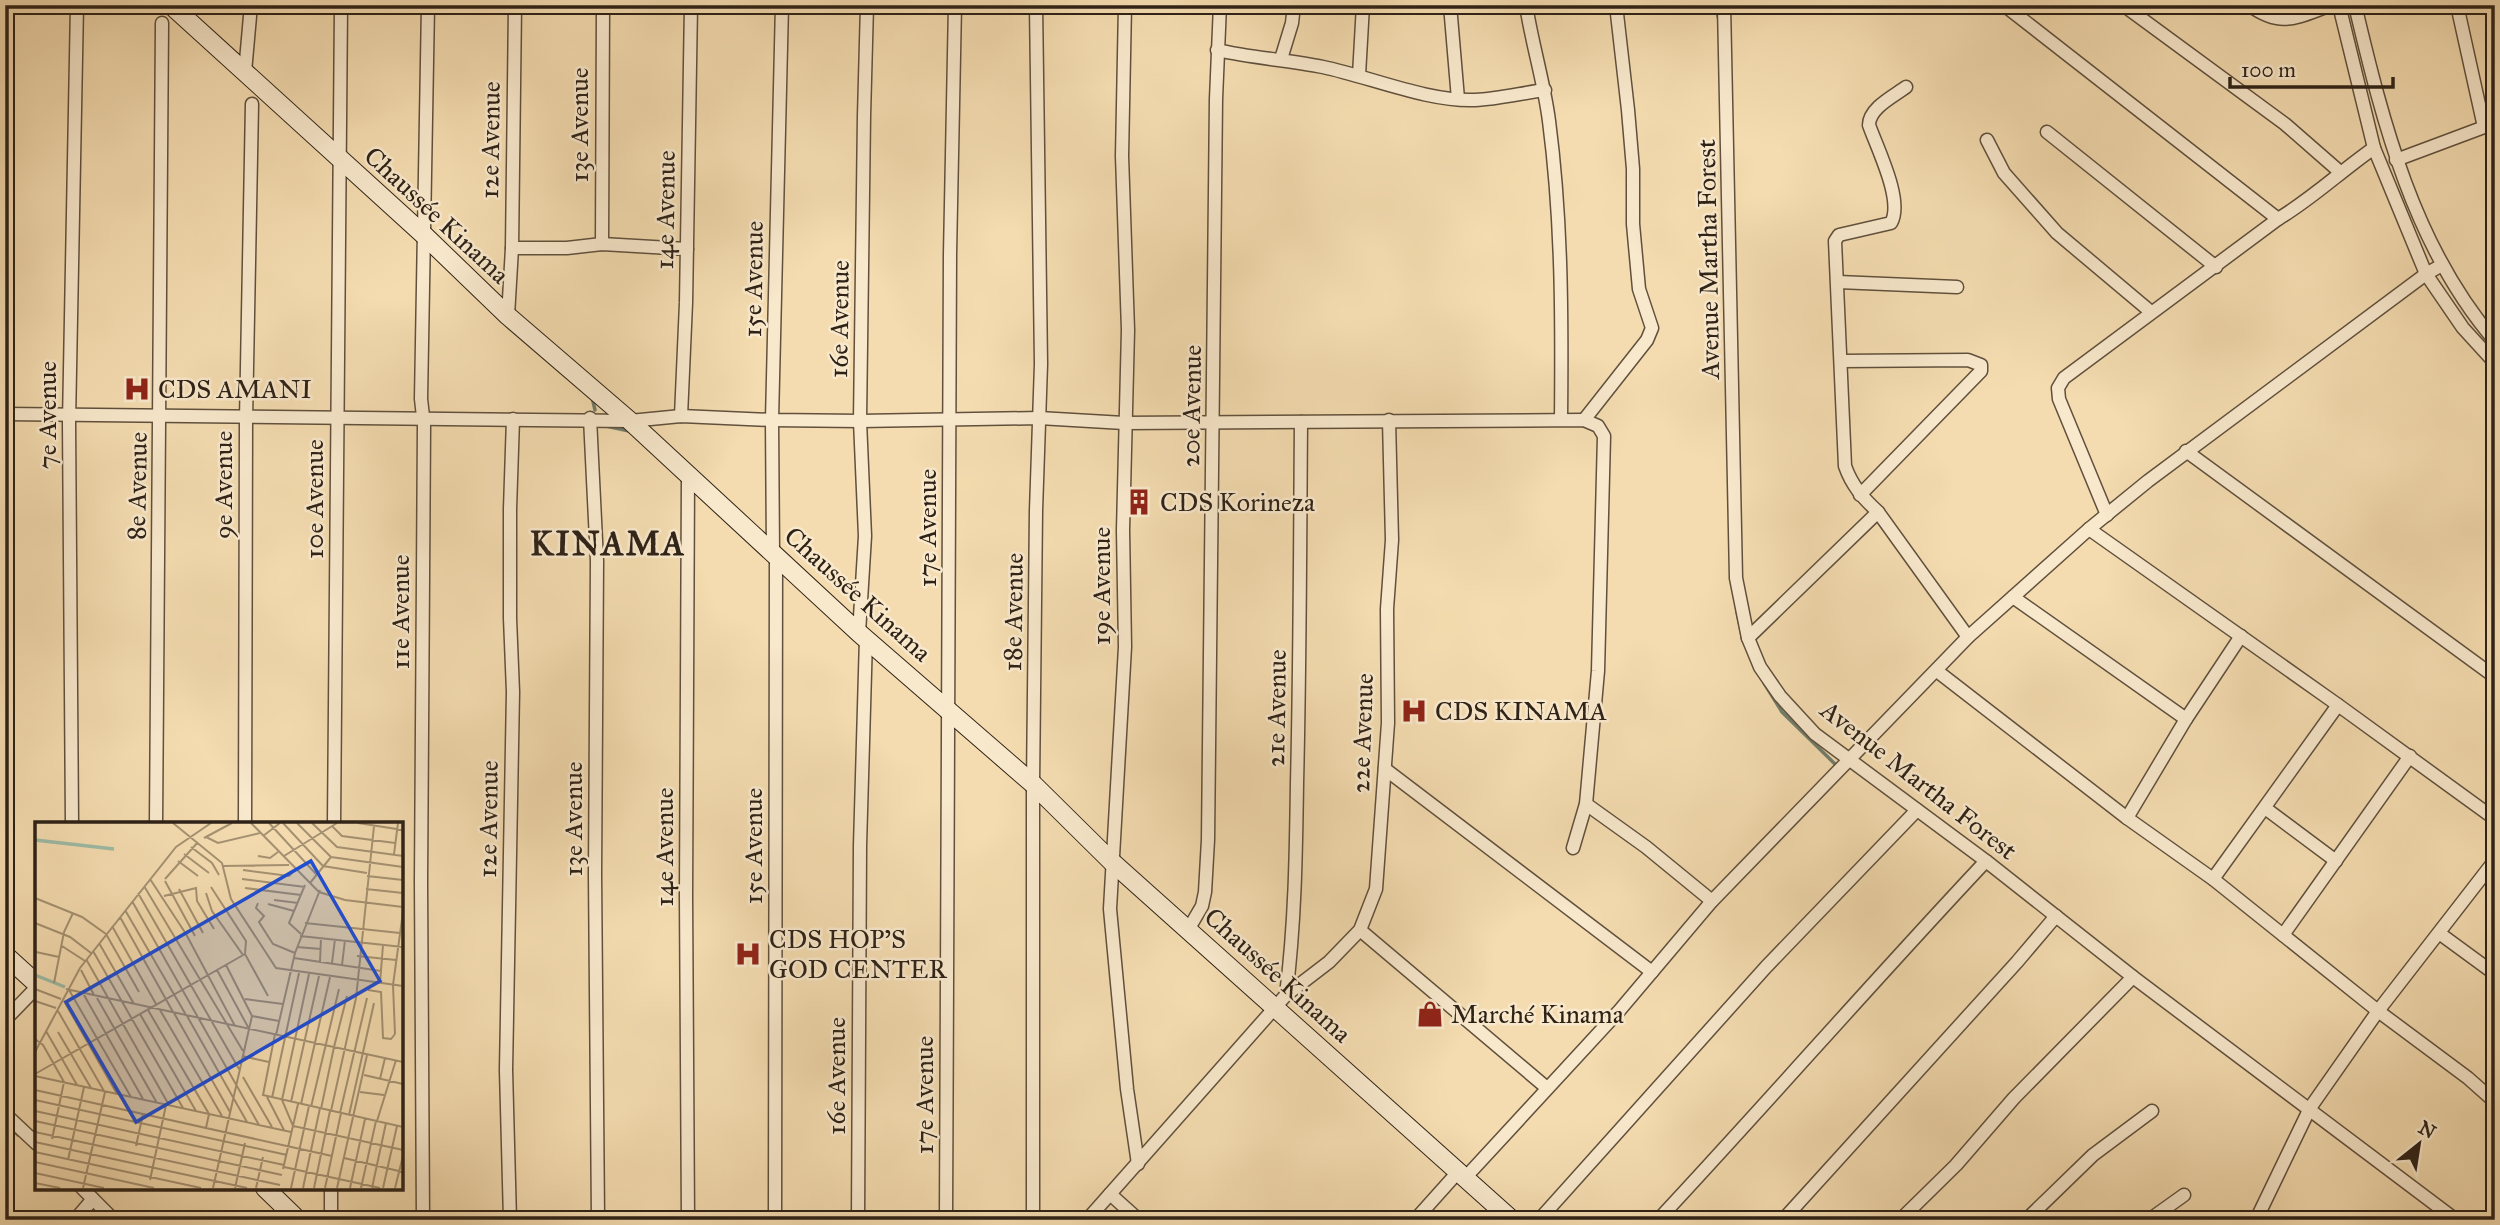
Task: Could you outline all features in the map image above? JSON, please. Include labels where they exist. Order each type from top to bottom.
[{"type":"street","name":"7e Avenue","points":[[72,822],[69,418],[77,5]]},
{"type":"street","name":"Chaussée Kinama","points":[[171,5],[425,236],[508,316],[630,421],[863,636],[1033,785],[1112,862],[1188,930],[1281,1002],[1461,1175],[1512,1220]]},
{"type":"street","points":[[245,72],[251,5]]},
{"type":"street","name":"10e Avenue","points":[[334,822],[341,5]]},
{"type":"street","name":"11e Avenue","points":[[423,1220],[421,868],[424,421],[421,399],[428,5]]},
{"type":"street","name":"12e Avenue","points":[[508,316],[512,248],[515,5]]},
{"type":"street","name":"13e Avenue","points":[[602,244],[603,5]]},
{"type":"street","name":"14e Avenue","points":[[681,416],[691,5]]},
{"type":"street","name":"15e Avenue","points":[[775,1220],[775,555],[772,420],[782,5]]},
{"type":"street","name":"16e Avenue","points":[[858,1220],[865,536],[860,421],[867,5]]},
{"type":"street","name":"17e Avenue","points":[[946,1220],[947,710],[955,5]]},
{"type":"street","name":"18e Avenue","points":[[1033,1220],[1033,785],[1041,364],[1036,5]]},
{"type":"street","name":"19e Avenue","points":[[1125,5],[1122,156],[1128,359],[1124,423],[1125,647],[1110,909],[1127,1089],[1138,1164]]},
{"type":"street","name":"20e Avenue","points":[[1188,930],[1202,906],[1208,841],[1217,50],[1220,5]]},
{"type":"street","points":[[1281,59],[1292,23],[1294,5]]},
{"type":"street","points":[[1359,75],[1363,5]]},
{"type":"street","points":[[1450,5],[1458,99]]},
{"type":"street","points":[[1526,5],[1545,90],[1559,209],[1562,303],[1561,419]]},
{"type":"street","points":[[1584,419],[1647,340],[1652,328],[1639,289],[1633,224],[1633,169],[1616,5]]},
{"type":"street","name":"Avenue Martha Forest","points":[[1724,5],[1736,578],[1748,638],[1760,667],[1780,696],[1815,734],[1986,861],[2133,977],[2456,1220]]},
{"type":"street","points":[[2004,5],[2278,219]]},
{"type":"street","points":[[2123,5],[2285,124],[2340,172]]},
{"type":"street","points":[[2249,5],[2266,17],[2278,20],[2291,19],[2332,5]]},
{"type":"street","points":[[2339,5],[2374,148],[2427,274],[2463,328],[2495,363]]},
{"type":"street","points":[[2355,5],[2396,160],[2442,265],[2473,316],[2495,341]]},
{"type":"street","points":[[2396,160],[2490,125],[2456,5]]},
{"type":"street","name":"8e Avenue","points":[[156,822],[162,23]]},
{"type":"street","points":[[1217,50],[1281,59],[1359,75],[1423,94],[1458,99],[1474,100],[1545,90]]},
{"type":"street","points":[[1906,87],[1874,111],[1868,119],[1894,195],[1895,216],[1891,223],[1839,235],[1835,241],[1845,466],[1860,495],[1878,512],[1968,637]]},
{"type":"street","name":"9e Avenue","points":[[245,822],[246,420],[252,104]]},
{"type":"street","points":[[2047,132],[2216,267]]},
{"type":"street","points":[[1987,140],[2004,173],[2057,233],[2151,312]]},
{"type":"street","points":[[2107,514],[2059,399],[2059,388],[2064,378],[2374,148]]},
{"type":"street","points":[[512,248],[567,248],[602,244],[687,249]]},
{"type":"street","points":[[1415,1220],[1547,1088],[1712,901],[1968,637],[2089,529],[2186,452],[2442,265]]},
{"type":"street","points":[[1838,282],[1957,287]]},
{"type":"street","points":[[1842,361],[1968,360],[1980,365],[1981,371],[1860,495]]},
{"type":"street","points":[[5,414],[69,418],[513,422],[630,421],[681,416],[860,421],[1039,418],[1124,423],[1584,419],[1598,426],[1604,436],[1600,630],[1586,804],[1573,848]]},
{"type":"street","name":"22e Avenue","points":[[1087,1220],[1281,1002],[1329,962],[1360,930],[1376,890],[1388,723],[1387,609],[1392,541],[1389,419]]},
{"type":"street","name":"12e Avenue","points":[[510,1220],[506,1070],[513,692],[510,509],[513,422]]},
{"type":"street","name":"13e Avenue","points":[[591,422],[597,561],[595,874],[598,1220]]},
{"type":"street","name":"21e Avenue","points":[[1281,1002],[1293,943],[1296,877],[1301,626],[1301,422]]},
{"type":"street","points":[[2186,452],[2495,677]]},
{"type":"street","name":"14e Avenue","points":[[688,475],[688,1220]]},
{"type":"street","points":[[1748,638],[1878,512]]},
{"type":"street","points":[[2089,529],[2410,756],[2495,820]]},
{"type":"street","points":[[2012,597],[2186,719]]},
{"type":"street","points":[[2127,818],[2186,719],[2241,636]]},
{"type":"street","points":[[1937,671],[2127,818],[2214,878],[2495,1102]]},
{"type":"street","points":[[2214,878],[2338,705]]},
{"type":"street","points":[[2283,935],[2410,756]]},
{"type":"street","points":[[1384,769],[1652,972]]},
{"type":"street","points":[[1586,804],[1646,847],[1712,901]]},
{"type":"street","points":[[2265,808],[2336,861]]},
{"type":"street","points":[[1539,1220],[1766,967],[1917,810]]},
{"type":"street","points":[[2256,1220],[2310,1108],[2378,1011],[2495,860]]},
{"type":"street","points":[[1658,1220],[1986,861]]},
{"type":"street","points":[[1783,1220],[2056,916]]},
{"type":"street","points":[[1360,930],[1547,1088]]},
{"type":"street","points":[[2439,933],[2495,974]]},
{"type":"street","points":[[5,955],[35,984]]},
{"type":"street","points":[[1900,1220],[1956,1165],[2014,1098],[2133,977]]},
{"type":"street","points":[[5,1020],[35,988]]},
{"type":"street","points":[[2026,1220],[2093,1155],[2152,1111]]},
{"type":"street","points":[[5,1114],[35,1142]]},
{"type":"street","points":[[84,1190],[114,1220]]},
{"type":"street","points":[[267,1190],[298,1220]]},
{"type":"street","points":[[331,1190],[331,1220]]},
{"type":"street","points":[[1110,1194],[1139,1220]]},
{"type":"street","points":[[2149,1220],[2184,1195]]},
{"type":"street","points":[[75,1220],[93,1199]]},
{"type":"waterway","points":[[1715,5],[1719,20]]},
{"type":"waterway","points":[[592,397],[595,410]]},
{"type":"waterway","points":[[606,426],[629,431]]},
{"type":"waterway","points":[[1737,612],[1742,635]]},
{"type":"waterway","points":[[1764,683],[1782,712],[1837,766]]},
{"type":"waterway","points":[[9,1126],[18,1135]]},
{"type":"place","name":"CDS AMANI","points":[[137,389]]},
{"type":"place","name":"CDS Korineza","points":[[1139,502]]},
{"type":"place","name":"CDS KINAMA","points":[[1414,711]]},
{"type":"place","name":"CDS HOP'S GOD CENTER","points":[[748,954]]},
{"type":"place","name":"Marché Kinama","points":[[1430,1014]]},
{"type":"district","name":"KINAMA","points":[[608,544]]}]
